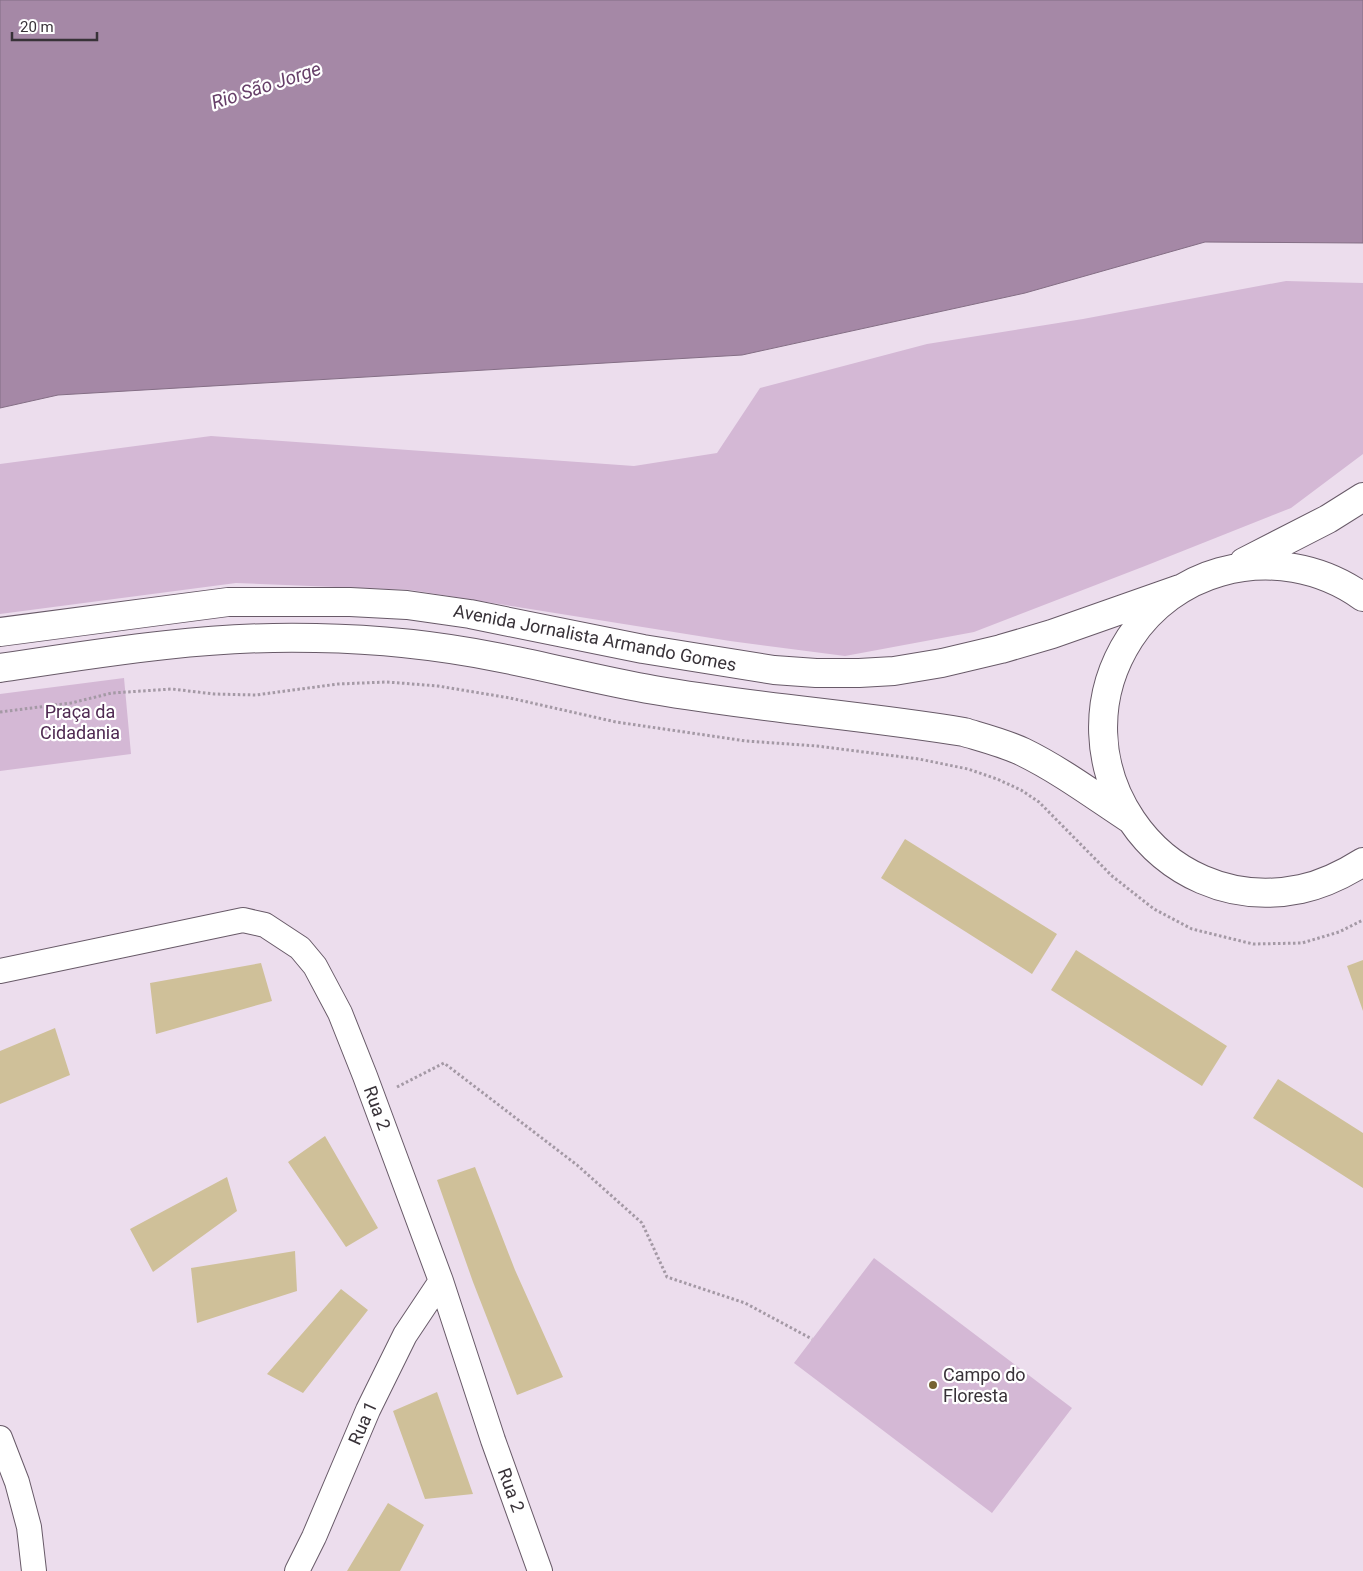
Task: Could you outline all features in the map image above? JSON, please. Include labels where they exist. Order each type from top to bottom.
[{"type":"main road","points":[[1363,497],[1328,519],[1229,569],[1212,574],[1180,590],[1152,611],[1136,629],[1122,650],[1107,691],[1102,732],[1105,757],[1111,781],[1130,819],[1150,843],[1172,863],[1196,877],[1220,886],[1244,891],[1265,892],[1301,889],[1321,884],[1342,875],[1363,862]]},
{"type":"main road","points":[[1229,569],[1269,565],[1301,569],[1328,578],[1363,597]]},
{"type":"main road","name":"Avenida Jornalista Armando Gomes","points":[[0,632],[228,602],[350,602],[407,605],[462,612],[643,649],[774,670],[816,672],[894,671],[932,665],[1001,649],[1052,634],[1180,590]]},
{"type":"main road","points":[[0,668],[105,652],[233,639],[315,638],[364,640],[444,648],[726,702],[964,732],[991,739],[1023,752],[1130,819]]},
{"type":"street","name":"Rua 2","points":[[0,971],[243,920],[265,925],[300,948],[315,966],[340,1013],[374,1099],[441,1281],[493,1440],[540,1571]]},
{"type":"street","name":"Rua 1","points":[[297,1571],[314,1537],[368,1410],[405,1335],[441,1281]]},
{"type":"street","points":[[0,1438],[8,1485],[29,1527],[34,1571]]},
{"type":"path","points":[[0,712],[71,704],[112,693],[172,689],[214,694],[256,695],[338,684],[387,682],[438,686],[510,698],[616,722],[746,741],[817,746],[919,758],[968,769],[998,779],[1021,790],[1039,802],[1112,876],[1154,909],[1192,929],[1253,944],[1302,943],[1339,932],[1363,920]]},
{"type":"path","points":[[374,1099],[444,1063],[577,1165],[642,1223],[667,1277],[745,1303],[812,1339]]},
{"type":"green space","points":[[1286,281],[1363,283],[1363,454],[1291,508],[974,632],[845,656],[730,641],[411,590],[236,583],[0,614],[0,464],[211,436],[634,466],[717,453],[760,388],[927,344],[1083,319]]},
{"type":"green space","name":"Praça da Cidadania","points":[[124,678],[131,754],[0,771],[0,694]]},
{"type":"green space","name":"Campo do Floresta","points":[[874,1258],[1072,1408],[992,1513],[794,1363]]},
{"type":"water","name":"Rio São Jorge","points":[[0,0],[1363,0],[1363,243],[1205,242],[1025,293],[742,355],[58,395],[0,408]]},
{"type":"building","points":[[905,839],[1057,934],[1032,974],[881,878]]},
{"type":"building","points":[[1076,950],[1227,1046],[1202,1086],[1051,990]]},
{"type":"building","points":[[1363,960],[1363,1011],[1347,966]]},
{"type":"building","points":[[261,963],[272,1001],[156,1034],[150,983]]},
{"type":"building","points":[[55,1028],[70,1075],[0,1104],[0,1051]]},
{"type":"building","points":[[1278,1079],[1363,1133],[1363,1188],[1253,1118]]},
{"type":"building","points":[[325,1136],[378,1228],[346,1247],[288,1162]]},
{"type":"building","points":[[475,1167],[515,1270],[563,1377],[517,1395],[473,1282],[437,1180]]},
{"type":"building","points":[[227,1177],[237,1211],[153,1272],[130,1229]]},
{"type":"building","points":[[295,1251],[297,1291],[197,1323],[191,1268]]},
{"type":"building","points":[[341,1289],[368,1310],[303,1393],[267,1374]]},
{"type":"building","points":[[437,1392],[473,1494],[425,1499],[393,1411]]},
{"type":"building","points":[[388,1503],[424,1525],[400,1571],[347,1571]]},
{"type":"place","name":"Campo do Floresta","points":[[933,1385]]}]
